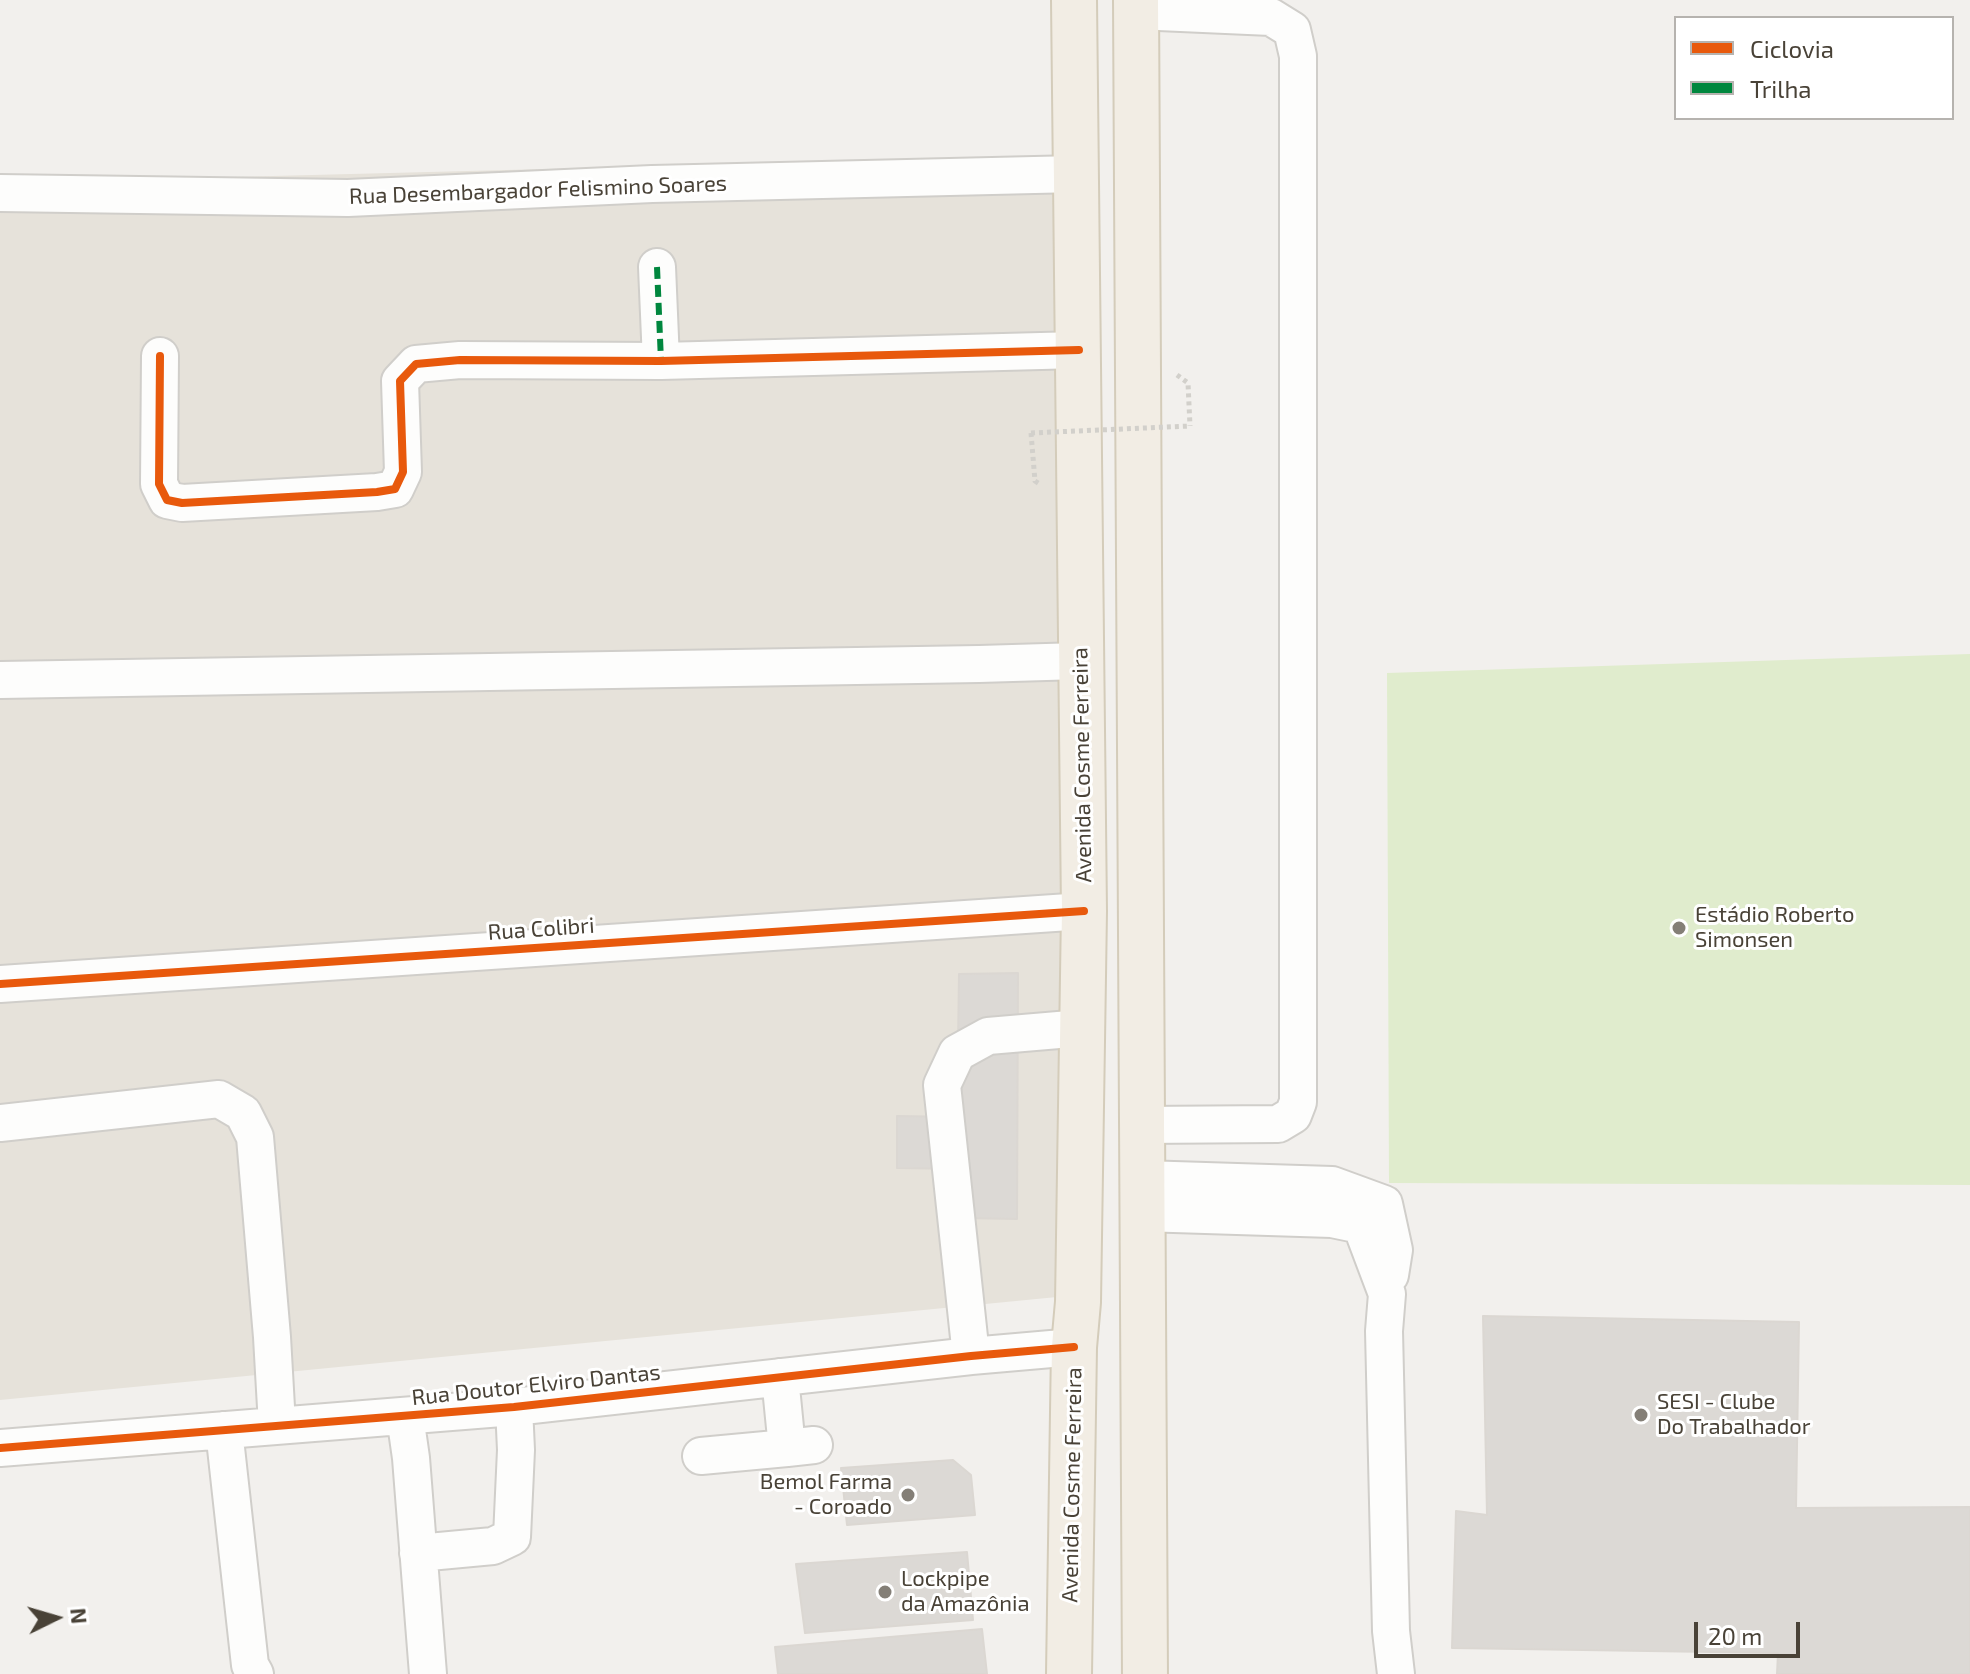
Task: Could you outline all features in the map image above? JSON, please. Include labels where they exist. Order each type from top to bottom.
[{"type":"main road","name":"Avenida Cosme Ferreira","points":[[1069,1674],[1084,911],[1074,0]]},
{"type":"main road","points":[[1136,5],[1145,1674]]},
{"type":"street","points":[[1136,5],[1271,17],[1292,30],[1298,56],[1298,1102],[1293,1115],[1278,1124],[1141,1125]]},
{"type":"street","name":"Rua Desembargador Felismino Soares","points":[[0,193],[348,198],[652,184],[1077,174]]},
{"type":"street","points":[[657,267],[661,361]]},
{"type":"street","points":[[160,356],[159,484],[167,500],[182,503],[395,489],[403,472],[400,381],[416,364],[460,360],[661,361],[1079,350]]},
{"type":"street","points":[[0,680],[1080,661]]},
{"type":"street","name":"Rua Colibri","points":[[0,984],[1084,911]]},
{"type":"street","points":[[971,1356],[942,1085],[957,1053],[988,1036],[1082,1028]]},
{"type":"street","points":[[0,1123],[219,1099],[243,1113],[255,1137],[277,1425]]},
{"type":"street","points":[[1142,1196],[1361,1225],[1387,1294],[1384,1331],[1391,1631],[1396,1674]]},
{"type":"street","name":"Rua Doutor Elviro Dantas","points":[[0,1448],[514,1407],[1074,1347]]},
{"type":"street","points":[[701,1456],[800,1447],[780,1377]]},
{"type":"street","points":[[418,1553],[493,1546],[512,1537],[516,1450],[514,1407]]},
{"type":"street","points":[[405,1416],[428,1674]]},
{"type":"street","points":[[224,1430],[250,1665],[255,1674]]},
{"type":"path","points":[[1031,433],[1190,426]]},
{"type":"shaded area","points":[[1052,156],[1064,894],[1057,1297],[0,1400],[0,183]]},
{"type":"green space","name":"Estádio Roberto Simonsen","points":[[1970,654],[1970,1185],[1389,1183],[1387,673]]},
{"type":"building","points":[[1018,973],[1017,1219],[962,1218],[962,1169],[897,1168],[897,1116],[957,1117],[959,974]]},
{"type":"building","name":"SESI - Clube Do Trabalhador","points":[[1483,1316],[1799,1322],[1796,1508],[1970,1507],[1970,1674],[1777,1674],[1778,1653],[1452,1648],[1456,1511],[1487,1515]]},
{"type":"building","name":"Bemol Farma - Coroado","points":[[953,1460],[971,1475],[975,1515],[847,1525],[841,1468]]},
{"type":"building","name":"Lockpipe da Amazônia","points":[[967,1552],[973,1620],[805,1633],[796,1564]]},
{"type":"building","points":[[982,1629],[987,1674],[778,1674],[775,1647]]},
{"type":"marked path","points":[[657,267],[661,361]]},
{"type":"cycle path","points":[[160,356],[159,484],[167,500],[182,503],[395,489],[403,472],[400,381],[416,364],[460,360],[661,361],[1079,350]]},
{"type":"cycle path","points":[[0,984],[1084,911]]},
{"type":"cycle path","points":[[0,1448],[514,1407],[1074,1347]]},
{"type":"place","name":"Estádio Roberto Simonsen","points":[[1679,928]]},
{"type":"place","name":"SESI - Clube Do Trabalhador","points":[[1641,1415]]},
{"type":"place","name":"Bemol Farma - Coroado","points":[[908,1495]]},
{"type":"place","name":"Lockpipe da Amazônia","points":[[885,1592]]}]
